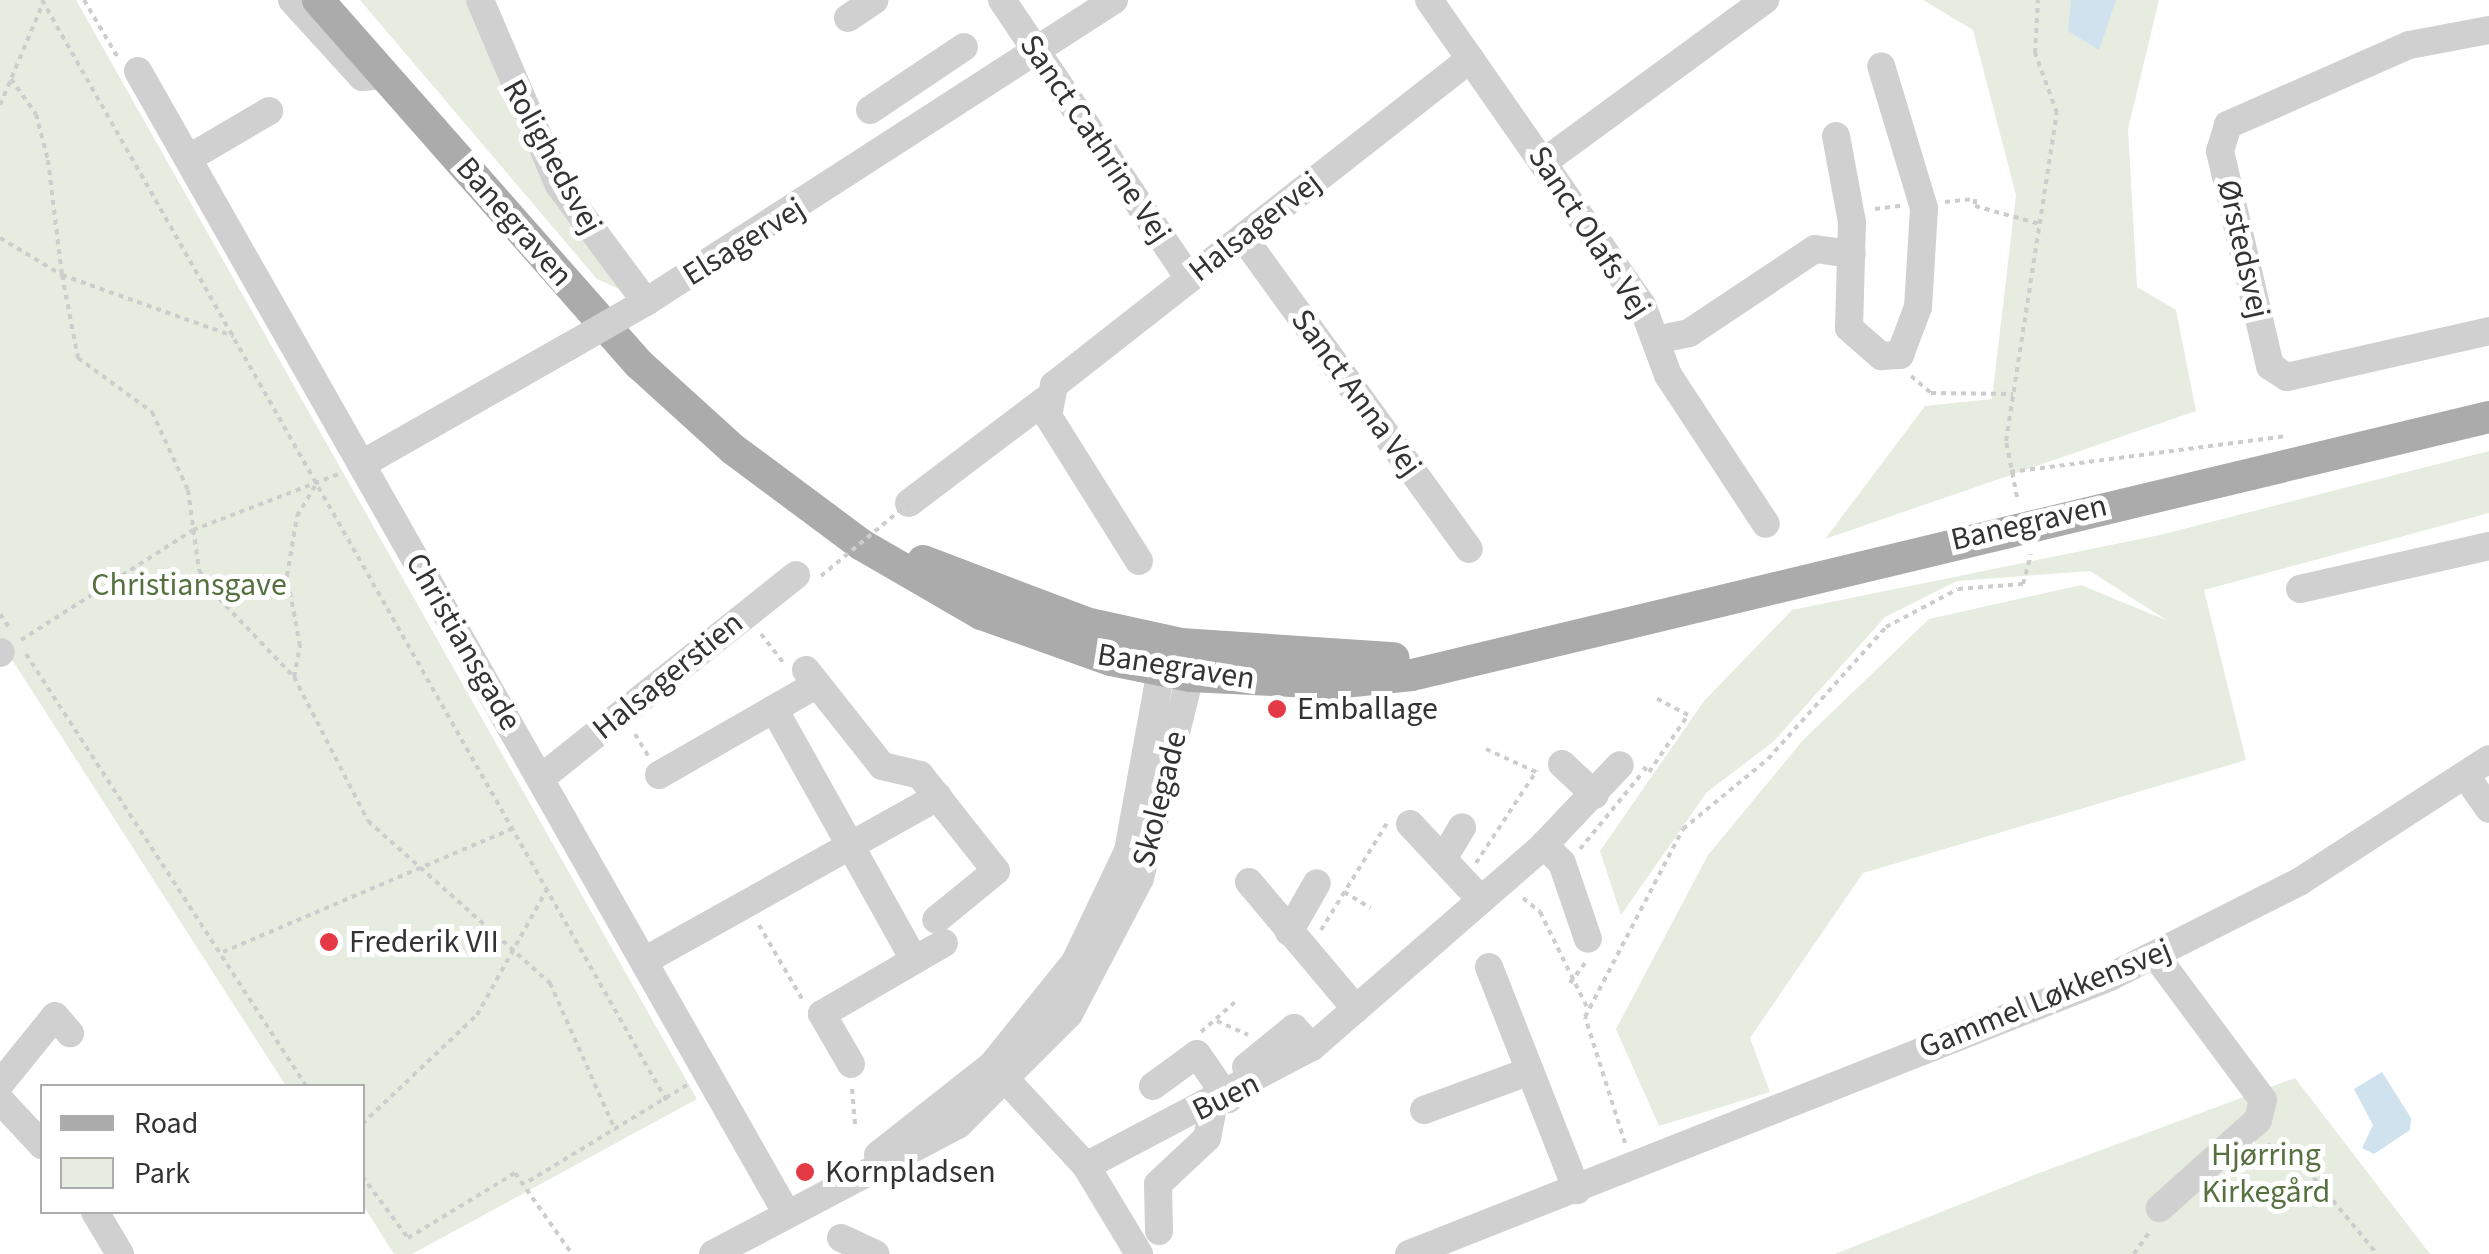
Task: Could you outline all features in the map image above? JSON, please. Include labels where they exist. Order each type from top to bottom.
[{"type":"main road","name":"Banegraven","points":[[318,0],[639,364],[814,507],[982,614],[1175,673],[1334,682],[1412,675],[2489,417]]},
{"type":"main road","name":"Banegraven","points":[[814,507],[993,592],[1182,644],[1377,659],[1572,635]]},
{"type":"street","points":[[292,0],[362,77],[384,75]]},
{"type":"street","points":[[340,0],[353,40]]},
{"type":"street","name":"Rolighedsvej","points":[[480,0],[559,185],[646,302]]},
{"type":"street","points":[[848,18],[875,0]]},
{"type":"street","name":"Sanct Cathrine Vej","points":[[1002,0],[1189,278]]},
{"type":"street","name":"Elsagervej","points":[[362,464],[646,302],[968,98],[1114,0]]},
{"type":"street","name":"Sanct Olafs Vej","points":[[1429,0],[1545,160],[1656,340],[1668,375],[1766,524]]},
{"type":"street","points":[[1545,160],[1765,0]]},
{"type":"street","name":"Ørstedsvej","points":[[2489,30],[2409,45],[2228,126],[2220,152],[2270,366],[2287,377],[2489,330]]},
{"type":"street","points":[[870,110],[954,54],[968,98]]},
{"type":"street","name":"Halsagervej","points":[[908,503],[1045,400],[1189,278],[1470,60]]},
{"type":"street","points":[[1836,136],[1852,254],[1843,300],[1849,328],[1881,356],[1900,355],[1918,306],[1924,208],[1881,66]]},
{"type":"street","name":"Christiansgade","points":[[138,71],[786,1214]]},
{"type":"street","points":[[189,158],[269,110]]},
{"type":"street","name":"Sanct Anna Vej","points":[[1243,237],[1468,550]]},
{"type":"street","points":[[1656,340],[1688,333],[1815,249],[1852,254]]},
{"type":"street","points":[[1045,400],[1140,560]]},
{"type":"street","points":[[2300,588],[2489,546]]},
{"type":"street","name":"Halsagerstien","points":[[540,778],[746,614],[808,576]]},
{"type":"street","points":[[1175,673],[1182,644]]},
{"type":"street","name":"Skolegade","points":[[713,1254],[828,1192],[1001,1074],[1104,912],[1147,784],[1175,673]]},
{"type":"street","points":[[659,775],[774,708],[812,677],[882,766],[920,774],[996,870],[914,960],[822,1014],[850,1064]]},
{"type":"street","points":[[774,708],[914,960]]},
{"type":"street","name":"Buen","points":[[1086,1166],[1220,1102],[1312,1047],[1544,845],[1596,795],[1620,764]]},
{"type":"street","points":[[2478,767],[2489,808]]},
{"type":"street","name":"Gammel Løkkensvej","points":[[1409,1254],[2156,956],[2299,882],[2478,767]]},
{"type":"street","points":[[1549,768],[1596,795]]},
{"type":"street","points":[[644,961],[938,797]]},
{"type":"street","points":[[1410,824],[1481,900]]},
{"type":"street","points":[[1443,859],[1462,827]]},
{"type":"street","points":[[1544,845],[1562,862],[1588,939]]},
{"type":"street","points":[[1250,882],[1301,936],[1356,1009]]},
{"type":"street","points":[[1301,936],[1317,883]]},
{"type":"street","points":[[2156,956],[2259,1087],[2258,1120],[2160,1208]]},
{"type":"street","points":[[1489,966],[1577,1190]]},
{"type":"street","points":[[0,1084],[55,1016],[70,1034]]},
{"type":"street","points":[[1256,1059],[1294,1028],[1312,1047]]},
{"type":"street","points":[[1153,1086],[1197,1054],[1220,1102],[1208,1138],[1158,1184],[1159,1230]]},
{"type":"street","points":[[1424,1110],[1530,1071]]},
{"type":"street","points":[[1001,1074],[1086,1166],[1139,1254]]},
{"type":"street","points":[[0,1100],[40,1142]]},
{"type":"street","points":[[96,1214],[120,1254]]},
{"type":"street","points":[[841,1238],[875,1254]]},
{"type":"path","points":[[84,0],[122,64],[138,71]]},
{"type":"path","points":[[2018,497],[2010,472],[2013,394],[2058,113],[2035,53],[2038,0]]},
{"type":"path","points":[[0,105],[42,2]]},
{"type":"path","points":[[42,2],[666,1100]]},
{"type":"path","points":[[11,79],[44,145],[78,358],[148,405],[188,490],[193,530],[212,591],[294,677],[368,821],[414,866],[516,949],[573,1022],[615,1130]]},
{"type":"path","points":[[1975,206],[2040,224]]},
{"type":"path","points":[[0,238],[62,275],[233,336]]},
{"type":"path","points":[[1900,355],[1932,393],[2013,394]]},
{"type":"path","points":[[2010,472],[2302,433]]},
{"type":"path","points":[[305,1084],[18,642],[193,530],[362,464]]},
{"type":"path","points":[[294,677],[300,646],[287,576],[298,516],[316,484]]},
{"type":"path","points":[[808,576],[908,503]]},
{"type":"path","points":[[1633,1166],[1585,1017],[1684,829],[1768,759],[1886,626],[1958,589],[2023,584],[2031,551]]},
{"type":"path","points":[[746,614],[793,675],[812,677]]},
{"type":"path","points":[[1620,764],[1626,756],[1649,772],[1688,714],[1654,696]]},
{"type":"path","points":[[623,712],[659,775]]},
{"type":"path","points":[[1486,749],[1549,768]]},
{"type":"path","points":[[1301,936],[1386,823],[1401,814],[1410,824]]},
{"type":"path","points":[[221,952],[310,922],[414,866],[512,829]]},
{"type":"path","points":[[365,1121],[477,1016],[547,891]]},
{"type":"path","points":[[747,904],[810,1015],[822,1014]]},
{"type":"path","points":[[1216,1020],[1256,1059]]},
{"type":"path","points":[[850,1064],[855,1124]]},
{"type":"path","points":[[529,1181],[666,1100],[706,1071]]},
{"type":"path","points":[[2245,1132],[2301,1162],[2376,1254]]},
{"type":"path","points":[[365,1180],[408,1238],[515,1173],[529,1181],[572,1254]]},
{"type":"path","points":[[2134,1254],[2160,1208]]},
{"type":"green space","name":"Christiansgave","points":[[0,0],[76,0],[697,1099],[412,1254],[394,1254],[365,1208],[365,1084],[285,1084],[0,641]]},
{"type":"green space","points":[[360,0],[467,0],[536,158],[619,289],[597,279]]},
{"type":"green space","points":[[1923,0],[2159,0],[2128,129],[2137,287],[2176,310],[2196,411],[1825,539],[1925,406],[1992,399],[2016,195],[1973,30]]},
{"type":"green space","points":[[2489,451],[2489,513],[2204,590],[2246,760],[1863,873],[1750,1038],[1770,1092],[1659,1126],[1616,1029],[1708,855],[1804,739],[1929,619],[2081,585],[2168,621],[2090,571],[1957,581],[1885,617],[1773,742],[1707,792],[1621,915],[1600,851],[1704,701],[1792,610],[2160,535]]},
{"type":"green space","name":"Hjørring Kirkegård","points":[[2295,1078],[2430,1254],[1835,1254],[2034,1175]]},
{"type":"water","points":[[2071,0],[2116,0],[2099,50],[2068,31]]},
{"type":"water","points":[[2382,1072],[2411,1118],[2410,1130],[2374,1154],[2362,1148],[2373,1125],[2354,1089]]},
{"type":"place","name":"Emballage","points":[[1277,709]]},
{"type":"place","name":"Frederik VII","points":[[329,942]]},
{"type":"place","name":"Kornpladsen","points":[[805,1172]]}]
